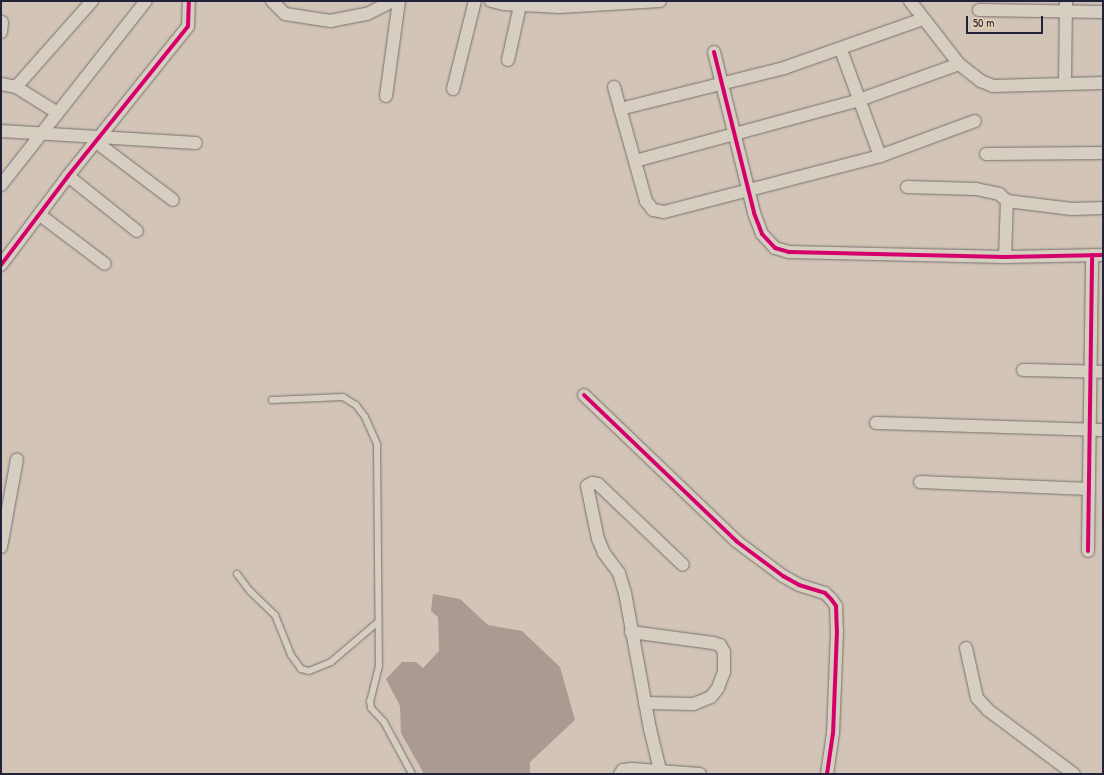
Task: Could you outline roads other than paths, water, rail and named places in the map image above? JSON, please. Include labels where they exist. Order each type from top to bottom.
[{"type":"street","points":[[16,87],[92,1]]},
{"type":"street","points":[[1,185],[56,112],[146,1]]},
{"type":"street","points":[[1,265],[68,176],[188,26],[189,1]]},
{"type":"street","points":[[272,1],[285,14],[330,21],[367,14],[392,1]]},
{"type":"street","points":[[386,96],[399,1]]},
{"type":"street","points":[[453,89],[475,1]]},
{"type":"street","points":[[491,1],[520,6],[604,6],[660,1]]},
{"type":"street","points":[[910,1],[922,19],[959,64],[980,81],[993,86],[1103,83]]},
{"type":"street","points":[[1065,84],[1066,1]]},
{"type":"street","points":[[508,60],[520,6]]},
{"type":"street","points":[[979,10],[1066,14],[1103,12]]},
{"type":"street","points":[[620,109],[723,83],[841,50],[922,19]]},
{"type":"street","points":[[841,50],[880,156]]},
{"type":"street","points":[[714,52],[723,83],[748,189],[762,234],[775,248],[789,252],[1005,257],[1097,255],[1090,372],[1088,551]]},
{"type":"street","points":[[635,161],[859,100],[959,64]]},
{"type":"street","points":[[1,84],[16,87],[56,112]]},
{"type":"street","points":[[614,87],[646,201],[653,210],[664,212],[880,156],[975,121]]},
{"type":"street","points":[[1,130],[98,140],[196,143]]},
{"type":"street","points":[[98,140],[173,200]]},
{"type":"street","points":[[986,154],[1103,153]]},
{"type":"street","points":[[68,176],[137,231]]},
{"type":"street","points":[[907,187],[992,191],[999,194],[1007,201],[1072,209],[1103,208]]},
{"type":"street","points":[[1005,257],[1007,201]]},
{"type":"street","points":[[40,215],[105,264]]},
{"type":"street","points":[[1023,370],[1103,372]]},
{"type":"street","points":[[584,395],[736,541],[783,576],[799,585],[825,592],[836,606],[837,631],[832,733],[827,774]]},
{"type":"street","points":[[876,423],[1103,430]]},
{"type":"street","points":[[1,547],[17,459]]},
{"type":"street","points":[[920,482],[1089,489]]},
{"type":"street","points":[[660,772],[631,632],[625,593],[619,573],[604,553],[598,539],[587,486],[592,483],[598,484],[683,565]]},
{"type":"street","points":[[631,632],[713,643],[720,645],[724,652],[724,672],[718,688],[711,696],[694,704],[645,703]]},
{"type":"street","points":[[966,648],[972,679],[978,698],[983,704],[1074,774]]},
{"type":"street","points":[[620,774],[623,770],[632,768],[660,772],[700,774]]},
{"type":"lane","points":[[272,400],[343,397],[356,405],[365,417],[377,444],[378,666],[371,708],[384,722],[412,774]]},
{"type":"lane","points":[[237,574],[250,591],[275,615],[291,656],[300,669],[313,670],[331,662],[378,622]]}]
